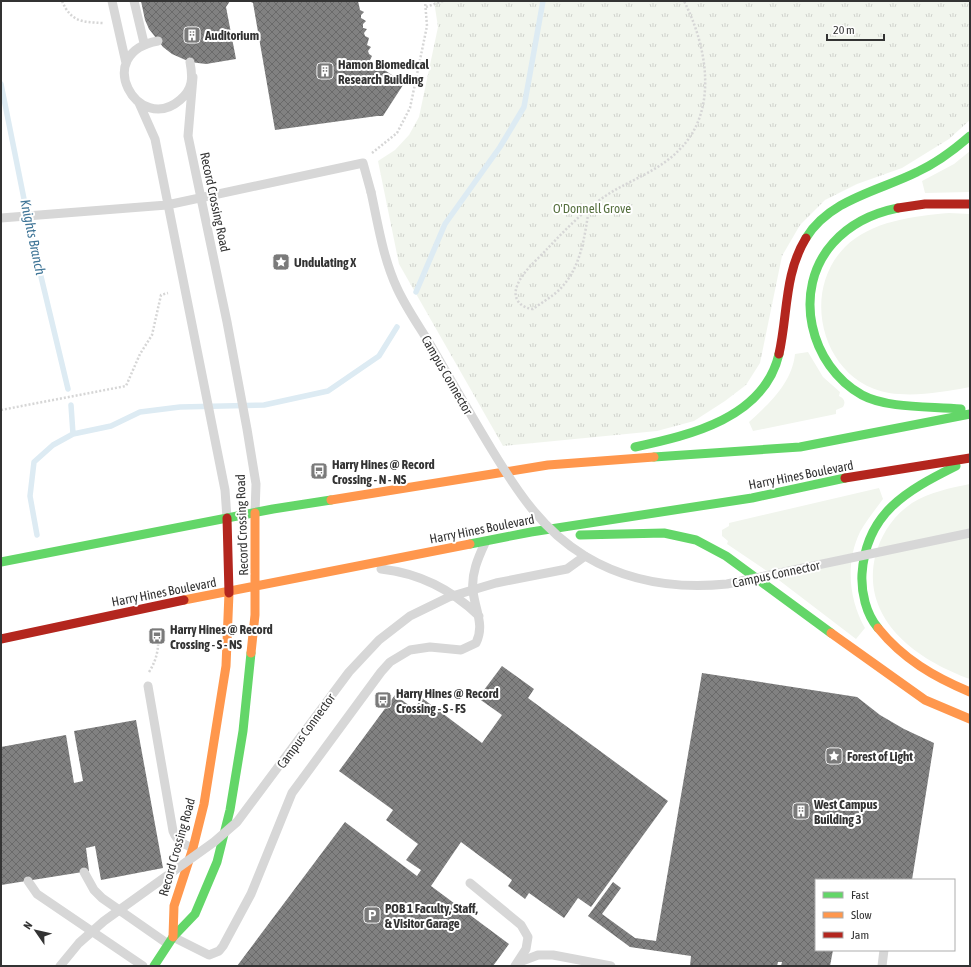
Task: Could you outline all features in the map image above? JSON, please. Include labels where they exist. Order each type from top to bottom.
[{"type":"main road","points":[[548,465],[691,435],[733,415],[749,404],[763,388],[773,373],[779,358],[789,271],[796,253],[808,234],[819,222],[848,200],[911,175],[934,163],[955,150],[970,136]]},
{"type":"main road","points":[[970,204],[951,202],[899,208],[873,216],[853,225],[836,240],[823,256],[814,276],[809,301],[812,331],[821,355],[836,375],[849,387],[863,396],[877,401],[970,410]]},
{"type":"main road","name":"Harry Hines Boulevard","points":[[1,562],[255,513],[548,465],[800,447],[970,414]]},
{"type":"main road","points":[[970,459],[923,483],[888,509],[875,525],[866,544],[861,569],[862,590],[869,616],[882,636],[902,655],[926,671],[970,692]]},
{"type":"main road","name":"Harry Hines Boulevard","points":[[1,639],[89,619],[531,532],[752,498],[826,481],[970,459]]},
{"type":"main road","name":"Record Crossing Road","points":[[154,966],[170,941],[195,914],[217,862],[230,810],[250,673],[256,587],[255,513]]},
{"type":"main road","name":"Record Crossing Road","points":[[170,941],[174,906],[193,848],[204,804],[223,685],[229,620],[228,518]]},
{"type":"main road","points":[[531,532],[599,536],[653,533],[675,534],[692,538],[708,545],[726,556],[903,686],[925,700],[970,719]]},
{"type":"lane","name":"Record Crossing Road","points":[[112,1],[126,64],[124,72],[128,90],[139,103],[154,139],[225,490],[228,518]]},
{"type":"lane","points":[[134,1],[144,43]]},
{"type":"lane","points":[[126,64],[130,55],[144,43],[158,41]]},
{"type":"lane","name":"Record Crossing Road","points":[[190,62],[193,77],[188,136],[227,322],[247,429],[256,484],[255,513]]},
{"type":"lane","points":[[139,103],[156,109],[174,105],[187,94],[193,77]]},
{"type":"lane","points":[[1,218],[132,209],[167,205],[363,163]]},
{"type":"lane","name":"Campus Connector","points":[[363,163],[386,257],[397,288],[456,392],[516,490],[531,509],[553,532],[585,556],[612,569],[645,580],[686,586],[707,586],[727,584],[970,533]]},
{"type":"lane","points":[[84,872],[94,890],[102,898],[170,941],[210,955],[219,951],[232,932],[251,894],[292,793],[380,672],[390,662],[410,650],[430,647],[461,650],[476,643],[482,627],[473,590],[473,580],[477,560],[486,541]]},
{"type":"lane","name":"Campus Connector","points":[[60,966],[79,943],[104,920],[214,842],[237,822],[349,672],[379,640],[410,616],[449,597],[496,582],[566,569],[585,556]]},
{"type":"lane","points":[[360,566],[384,569],[425,581],[456,596],[479,616]]},
{"type":"lane","points":[[148,686],[173,831],[175,837],[182,844],[193,848]]},
{"type":"lane","points":[[28,881],[37,894],[143,966]]},
{"type":"lane","points":[[470,884],[521,925],[528,937],[526,949],[516,965]]},
{"type":"lane","points":[[882,966],[884,951]]},
{"type":"lane","points":[[516,965],[538,955],[554,954],[611,966]]},
{"type":"path","points":[[62,1],[73,18],[80,21],[103,23]]},
{"type":"path","points":[[363,163],[373,151],[397,133],[410,108],[427,26],[425,1]]},
{"type":"path","points":[[426,7],[443,1]]},
{"type":"path","points":[[589,209],[578,262],[566,282],[557,292],[533,309],[523,307],[515,294],[517,284],[574,221],[589,209],[610,193],[656,168],[679,151],[698,126],[706,97],[704,67],[698,30],[684,1]]},
{"type":"path","points":[[1,410],[126,386],[140,354],[152,335],[161,295],[168,293]]},
{"type":"path","points":[[146,674],[155,662],[159,648],[158,629]]},
{"type":"green space","name":"O'Donnell Grove","points":[[434,1],[970,1],[970,120],[949,139],[902,168],[857,184],[825,200],[800,225],[782,256],[760,363],[746,385],[725,401],[694,421],[657,431],[503,446],[399,264],[378,161],[395,150],[409,135],[419,117],[438,27]]},
{"type":"green space","points":[[970,151],[970,192],[925,193],[922,181],[954,164]]},
{"type":"green space","points":[[949,213],[970,214],[970,387],[940,392],[899,394],[889,393],[866,385],[848,372],[834,354],[825,333],[821,311],[823,288],[831,266],[845,247],[855,238],[867,231],[894,221]]},
{"type":"green space","points":[[808,352],[823,377],[840,392],[839,396],[844,402],[843,407],[836,410],[836,414],[753,431],[749,422],[772,400],[784,384],[793,365],[795,354]]},
{"type":"green space","points":[[970,484],[970,679],[931,661],[913,649],[897,634],[885,618],[876,600],[873,580],[875,557],[884,533],[905,508],[926,496]]},
{"type":"green space","points":[[879,488],[883,499],[860,532],[852,556],[852,593],[855,606],[865,628],[856,639],[767,571],[727,544],[728,541],[722,536],[722,530],[729,526],[729,523]]},
{"type":"building","name":"Auditorium","points":[[141,1],[230,1],[226,7],[236,59],[206,64],[190,62],[172,54],[163,47],[149,29],[145,20]]},
{"type":"building","name":"Hamon Biomedical Research Building","points":[[249,1],[358,1],[360,10],[364,12],[361,15],[361,18],[366,21],[363,24],[363,28],[367,29],[364,33],[365,36],[369,38],[367,45],[371,47],[368,51],[372,56],[370,60],[402,82],[403,85],[383,116],[275,130],[253,3]]},
{"type":"building","points":[[502,666],[534,689],[528,698],[668,801],[591,907],[578,898],[564,918],[529,893],[525,899],[508,886],[512,880],[461,842],[431,886],[509,944],[493,966],[237,966],[345,822],[417,876],[421,870],[406,860],[418,844],[386,820],[393,810],[339,771],[395,695],[414,709],[422,698],[482,743],[502,715],[478,698]]},
{"type":"building","name":"West Campus Building 3","points":[[702,673],[857,697],[880,715],[904,729],[934,743],[912,879],[815,879],[815,951],[833,951],[830,966],[781,966],[782,962],[778,962],[777,966],[690,966],[691,956],[630,947],[588,916],[613,882],[621,888],[602,914],[635,938],[656,941]]},
{"type":"building","points":[[136,720],[163,868],[101,880],[95,846],[86,848],[89,871],[1,885],[1,747],[66,735],[74,783],[83,781],[74,731]]},
{"type":"waterway","points":[[416,292],[445,224],[500,147],[524,107],[543,1]]},
{"type":"waterway","name":"Knights Branch","points":[[1,84],[32,239],[68,389]]},
{"type":"waterway","points":[[73,434],[111,426],[140,412],[180,407],[264,405],[328,391],[379,356],[397,327]]},
{"type":"waterway","name":"Knights Branch","points":[[37,535],[30,496],[34,462],[53,445],[73,434],[71,405]]},
{"type":"traffic: fast","points":[[806,238],[816,225],[828,214],[842,205],[931,165],[970,136]]},
{"type":"traffic: fast","points":[[898,208],[862,220],[847,230],[833,243],[820,262],[812,282],[810,304],[812,326],[819,347],[830,366],[844,382],[862,395],[884,403],[897,405],[961,409]]},
{"type":"traffic: fast","points":[[635,447],[701,429],[722,420],[742,408],[758,394],[771,376],[779,354]]},
{"type":"traffic: fast","points":[[654,457],[800,447],[970,414]]},
{"type":"traffic: fast","points":[[878,628],[867,610],[862,588],[865,553],[871,535],[880,520],[892,506],[905,495],[956,466]]},
{"type":"traffic: fast","points":[[470,544],[531,532],[752,498],[845,478]]},
{"type":"traffic: fast","points":[[1,562],[273,509],[331,500]]},
{"type":"traffic: fast","points":[[580,535],[664,533],[696,540],[726,556],[831,633]]},
{"type":"traffic: fast","points":[[154,966],[173,937],[195,914],[217,862],[230,810],[243,731],[251,653]]},
{"type":"traffic: slow","points":[[331,500],[548,465],[654,457]]},
{"type":"traffic: slow","points":[[251,653],[255,615],[255,513]]},
{"type":"traffic: slow","points":[[184,600],[470,544]]},
{"type":"traffic: slow","points":[[173,937],[174,906],[193,848],[204,804],[226,666],[229,593]]},
{"type":"traffic: slow","points":[[878,628],[898,649],[920,666],[944,680],[970,692]]},
{"type":"traffic: slow","points":[[831,633],[925,700],[970,719]]},
{"type":"traffic: jam","points":[[898,208],[925,204],[970,204]]},
{"type":"traffic: jam","points":[[779,354],[790,280],[799,252],[806,238]]},
{"type":"traffic: jam","points":[[845,478],[970,458]]},
{"type":"traffic: jam","points":[[227,518],[229,593]]},
{"type":"traffic: jam","points":[[1,639],[184,600]]},
{"type":"place","name":"Auditorium","points":[[192,35]]},
{"type":"place","name":"Hamon Biomedical Research Building","points":[[325,71]]},
{"type":"place","name":"Undulating X","points":[[281,262]]},
{"type":"place","name":"Harry Hines @ Record Crossing - N - NS","points":[[319,471]]},
{"type":"place","name":"Harry Hines @ Record Crossing - S - NS","points":[[157,636]]},
{"type":"place","name":"Harry Hines @ Record Crossing - S - FS","points":[[383,700]]},
{"type":"place","name":"Forest of Light","points":[[834,756]]},
{"type":"place","name":"West Campus Building 3","points":[[801,811]]},
{"type":"place","name":"POB 1 Faculty, Staff, & Visitor Garage","points":[[372,915]]}]
